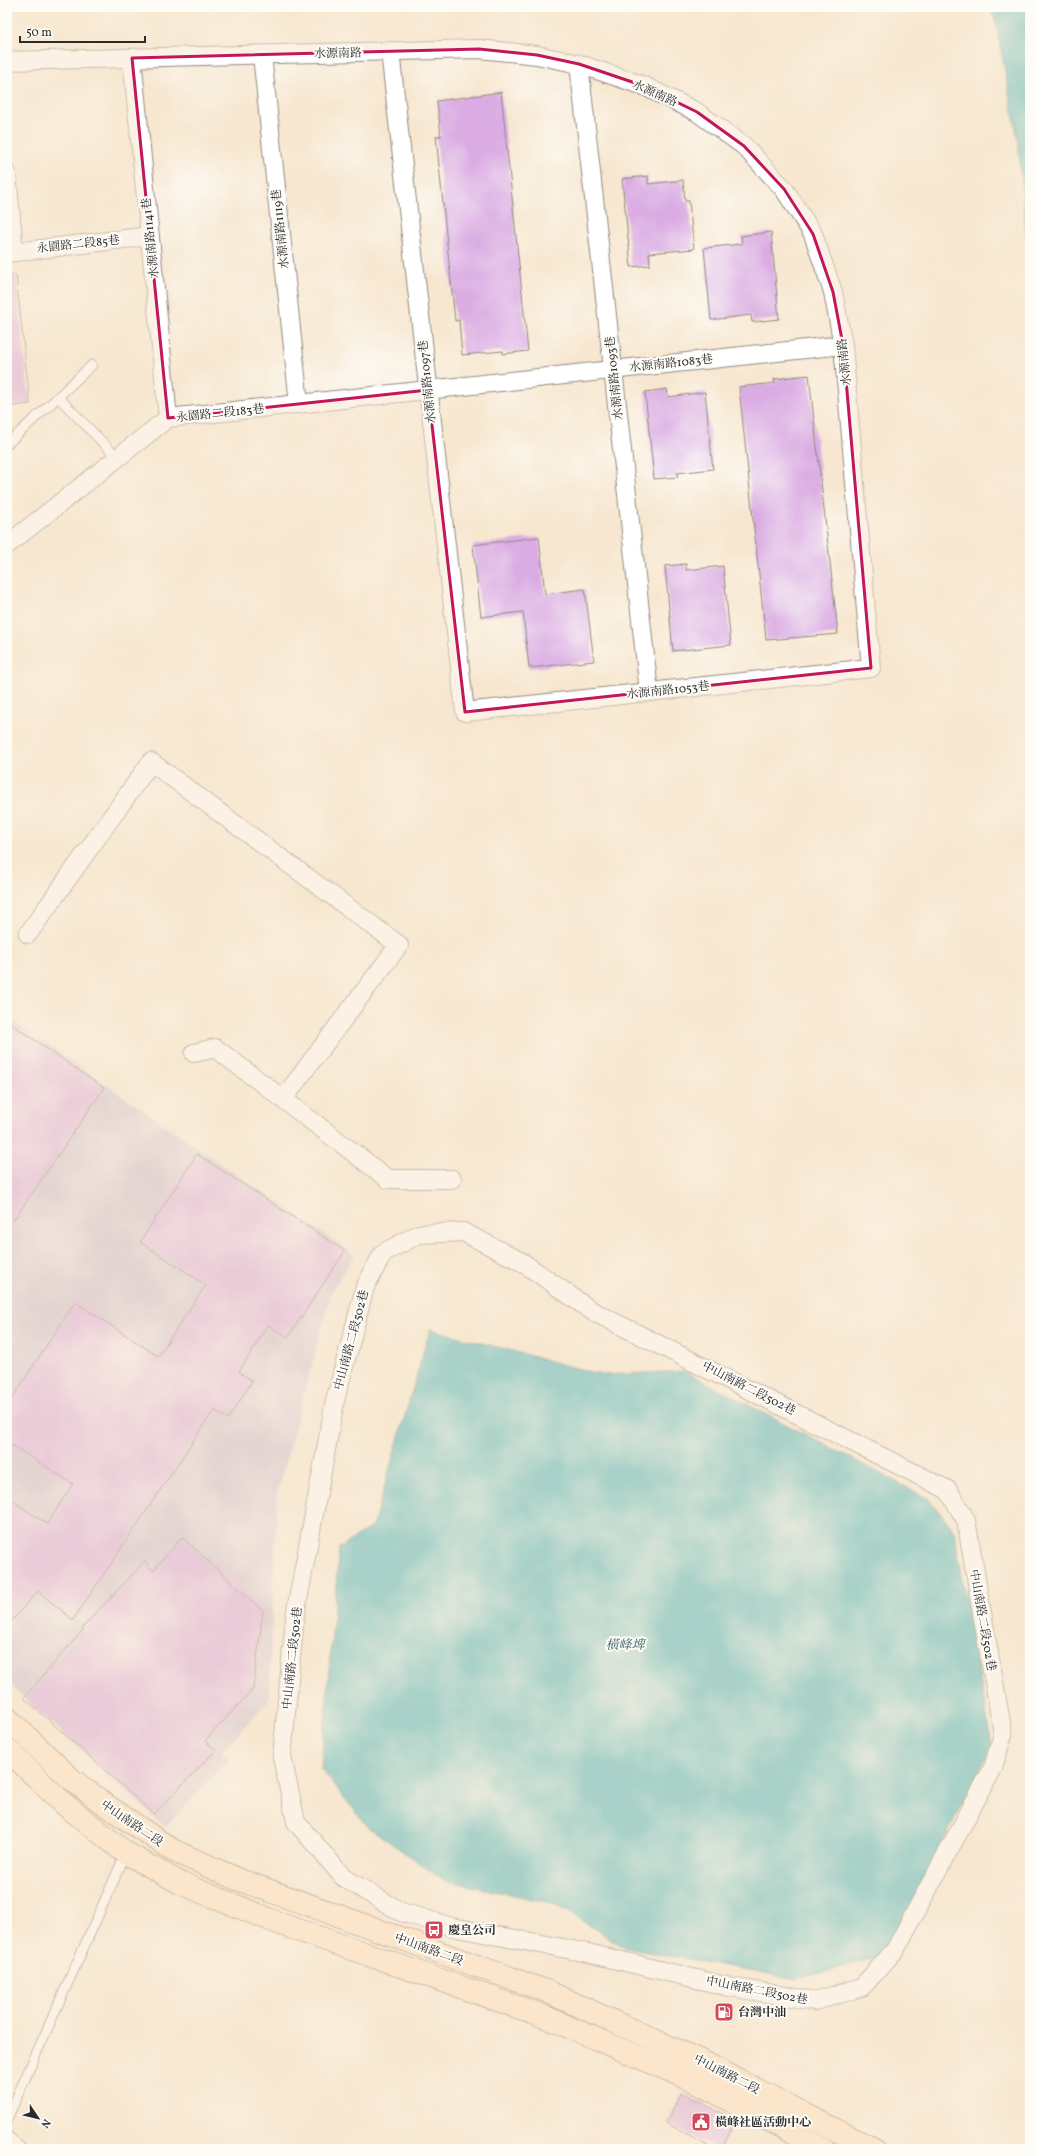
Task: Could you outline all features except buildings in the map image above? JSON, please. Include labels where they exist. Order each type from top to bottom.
[{"type":"main road","name":"中山南路二段","points":[[7,1718],[70,1778],[103,1803],[172,1850],[237,1879],[273,1893],[546,1991],[698,2059],[873,2149]]},
{"type":"main road","name":"中山南路二段","points":[[7,1749],[64,1804],[126,1853],[180,1883],[278,1923],[543,2016],[694,2081],[824,2149]]},
{"type":"street","name":"水源南路","points":[[7,61],[479,49],[537,55],[579,64],[644,86],[697,112],[749,151],[784,189],[813,234],[833,292],[843,345],[871,668]]},
{"type":"street","name":"水源南路1097巷","points":[[390,51],[465,712]]},
{"type":"street","name":"水源南路1119巷","points":[[262,55],[299,404]]},
{"type":"street","name":"水源南路1141巷","points":[[132,58],[168,418]]},
{"type":"street","name":"水源南路1093巷","points":[[579,64],[649,692]]},
{"type":"street","points":[[7,173],[11,252]]},
{"type":"street","name":"永園路二段85巷","points":[[11,252],[150,236]]},
{"type":"street","name":"水源南路1083巷","points":[[428,390],[843,345]]},
{"type":"street","name":"永園路二段183巷","points":[[7,545],[168,418],[428,390]]},
{"type":"street","name":"水源南路1053巷","points":[[465,712],[871,668]]},
{"type":"street","points":[[28,934],[151,762],[399,945],[283,1100]]},
{"type":"street","points":[[194,1053],[214,1048],[388,1179],[452,1179]]},
{"type":"street","name":"中山南路二段502巷","points":[[463,1232],[522,1262],[592,1311],[948,1490],[966,1520],[1003,1734],[993,1768],[896,1950],[862,1987],[815,2001],[730,1987],[588,1953],[452,1927],[401,1912],[344,1878],[296,1822],[282,1757],[294,1616],[335,1401],[365,1287],[383,1253],[419,1234],[463,1232]]},
{"type":"lane","points":[[7,444],[92,365]]},
{"type":"lane","points":[[58,397],[117,457]]},
{"type":"lane","points":[[7,2119],[126,1853]]},
{"type":"lane","points":[[7,2135],[22,2149]]},
{"type":"highlighted area","points":[[479,49],[537,55],[579,64],[644,86],[697,112],[744,146],[784,189],[813,234],[833,292],[843,345],[871,668],[465,712],[428,390],[168,418],[132,58]]},
{"type":"shaded area","points":[[7,1017],[355,1255],[332,1290],[277,1493],[269,1700],[221,1752],[230,1760],[165,1827],[7,1682]]},
{"type":"water","points":[[988,7],[1030,7],[1030,280],[1018,140],[995,19]]},
{"type":"water","name":"橫峰埤","points":[[430,1329],[602,1375],[684,1371],[929,1499],[954,1530],[992,1747],[884,1956],[797,1979],[625,1948],[555,1904],[443,1880],[367,1826],[321,1769],[339,1548],[373,1526]]},
{"type":"place","name":"慶皇公司","points":[[434,1930]]},
{"type":"place","name":"台灣中油","points":[[724,2012]]},
{"type":"place","name":"橫峰社區活動中心","points":[[701,2122]]}]
